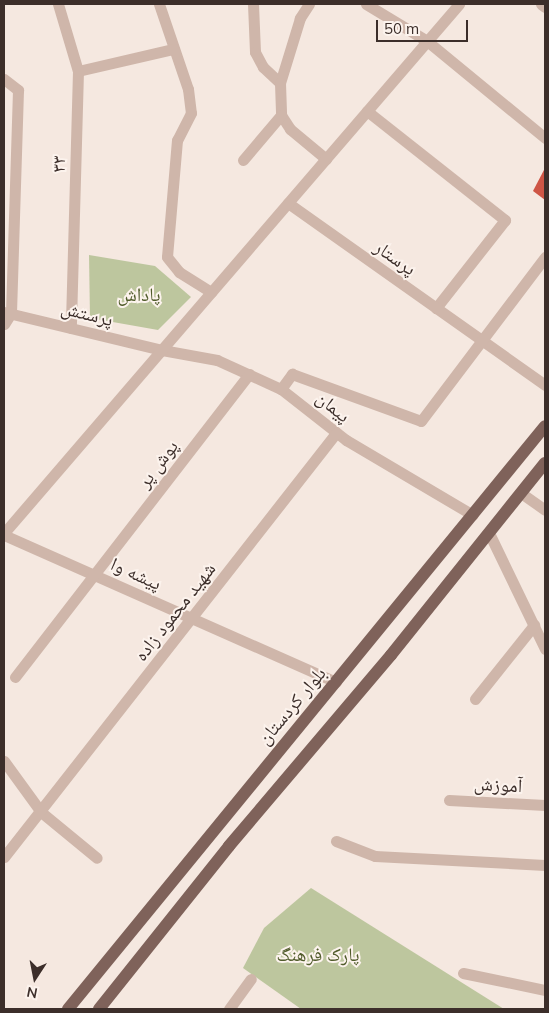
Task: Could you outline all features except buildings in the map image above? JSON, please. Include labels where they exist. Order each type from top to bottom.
[{"type":"main road","name":"بلوار کردستان","points":[[68,1008],[208,834],[336,682],[545,426]]},
{"type":"main road","points":[[99,1009],[229,846],[391,655],[545,462]]},
{"type":"street","name":"۳۳","points":[[58,4],[78,71],[72,328]]},
{"type":"street","points":[[159,4],[172,49],[188,88],[191,113],[177,140],[167,257],[179,272],[211,292]]},
{"type":"street","points":[[253,4],[255,52],[263,68],[280,83]]},
{"type":"street","points":[[309,4],[300,18],[280,83],[281,115],[290,129],[326,159]]},
{"type":"street","points":[[366,4],[427,42],[545,138]]},
{"type":"street","points":[[4,534],[459,4]]},
{"type":"street","points":[[541,4],[545,6]]},
{"type":"street","points":[[78,71],[172,49]]},
{"type":"street","points":[[4,79],[18,90],[7,313],[4,324]]},
{"type":"street","points":[[367,111],[505,220],[436,308]]},
{"type":"street","points":[[243,160],[281,115]]},
{"type":"street","name":"پرستار","points":[[288,203],[545,385]]},
{"type":"street","points":[[281,389],[292,374],[421,421],[545,257]]},
{"type":"street","name":"پرستش","points":[[7,313],[162,350]]},
{"type":"street","name":"پیمان","points":[[162,350],[217,360],[281,389],[336,433],[473,515]]},
{"type":"street","name":"پوش پر","points":[[15,677],[249,374]]},
{"type":"street","name":"شهید محمود زاده","points":[[4,856],[41,812],[336,433]]},
{"type":"street","points":[[521,493],[545,510]]},
{"type":"street","points":[[489,533],[545,649]]},
{"type":"street","name":"پیشه وا","points":[[4,534],[336,682]]},
{"type":"street","points":[[475,699],[534,625]]},
{"type":"street","points":[[4,762],[41,812],[97,858]]},
{"type":"street","name":"آموزش","points":[[449,800],[545,804]]},
{"type":"street","points":[[336,840],[375,856],[545,866]]},
{"type":"street","points":[[463,974],[545,990]]},
{"type":"street","points":[[229,1009],[251,979]]},
{"type":"green space","name":"پاداش","points":[[89,255],[155,266],[191,297],[158,330],[90,318]]},
{"type":"green space","name":"پارک فرهنگ","points":[[311,888],[504,1009],[301,1009],[243,968],[264,928]]}]
